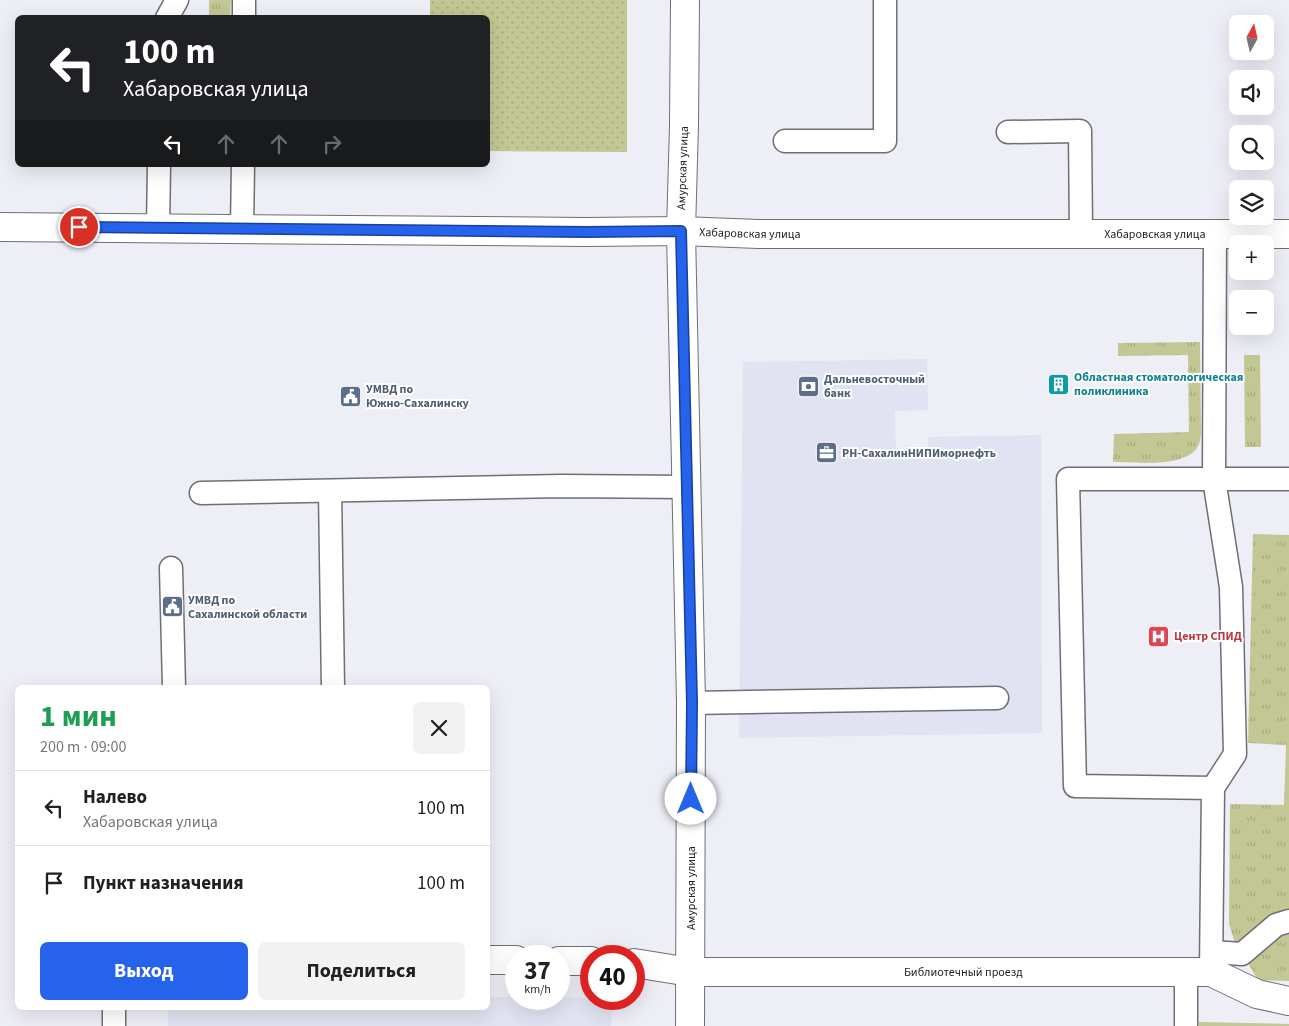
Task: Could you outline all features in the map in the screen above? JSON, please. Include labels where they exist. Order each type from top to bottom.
[{"type":"street","name":"Амурская улица","points":[[685,0],[681,231],[692,703],[690,1026]]},
{"type":"street","name":"Хабаровская улица","points":[[0,227],[586,232],[681,231],[759,234],[1289,234]]},
{"type":"street","points":[[490,960],[505,960]]},
{"type":"street","name":"Библиотечный проезд","points":[[645,965],[690,972],[1203,966],[1257,994],[1289,1001]]},
{"type":"lane","points":[[169,15],[177,0]]},
{"type":"lane","points":[[244,0],[244,15]]},
{"type":"lane","points":[[785,141],[885,141],[885,0]]},
{"type":"lane","points":[[1008,132],[1080,131],[1081,234]]},
{"type":"lane","points":[[158,228],[159,167]]},
{"type":"lane","points":[[242,229],[243,167]]},
{"type":"lane","points":[[1186,1026],[1203,966],[1213,788],[1235,754],[1231,587],[1214,479],[1215,235]]},
{"type":"lane","points":[[1213,788],[1075,786],[1068,479],[1289,479]]},
{"type":"lane","points":[[201,493],[562,486],[687,487]]},
{"type":"lane","points":[[330,491],[333,685]]},
{"type":"lane","points":[[171,568],[174,685]]},
{"type":"lane","points":[[692,703],[997,698]]},
{"type":"lane","points":[[1203,966],[1242,954],[1276,925],[1289,921]]},
{"type":"lane","points":[[114,1010],[114,1026]]},
{"type":"shaded area","points":[[927,359],[928,410],[895,411],[896,452],[928,451],[928,437],[1041,435],[1042,733],[739,738],[743,362]]},
{"type":"shaded area","points":[[490,997],[505,997],[505,1010],[570,1010],[570,997],[580,998],[580,1010],[612,1010],[611,1026],[168,1026],[168,1010],[490,1010]]},
{"type":"green space","points":[[209,0],[231,0],[230,15],[209,15]]},
{"type":"green space","points":[[430,0],[627,0],[627,152],[490,151],[490,15],[430,15]]},
{"type":"green space","points":[[1200,342],[1201,434],[1199,444],[1193,452],[1173,461],[1147,463],[1113,462],[1114,434],[1189,432],[1188,355],[1118,356],[1118,343]]},
{"type":"green space","points":[[1244,355],[1260,355],[1261,447],[1245,447]]},
{"type":"green space","points":[[1253,534],[1289,535],[1289,981],[1258,980],[1234,940],[1229,924],[1230,804],[1284,805],[1286,745],[1248,743]]},
{"type":"green space","points":[[1199,1022],[1289,1024],[1289,1026],[1199,1026]]},
{"type":"place","name":"Областная стоматологическая поликлиника","points":[[1058,384]]},
{"type":"place","name":"Дальневосточный банк","points":[[808,386]]},
{"type":"place","name":"УМВД по Южно-Сахалинску","points":[[350,396]]},
{"type":"place","name":"РН-СахалинНИПИморнефть","points":[[826,453]]},
{"type":"place","name":"УМВД по Сахалинской области","points":[[172,607]]},
{"type":"place","name":"Центр СПИД","points":[[1158,636]]},
{"type":"route","points":[[79,227],[586,232],[681,231],[692,703],[691,799]]}]
